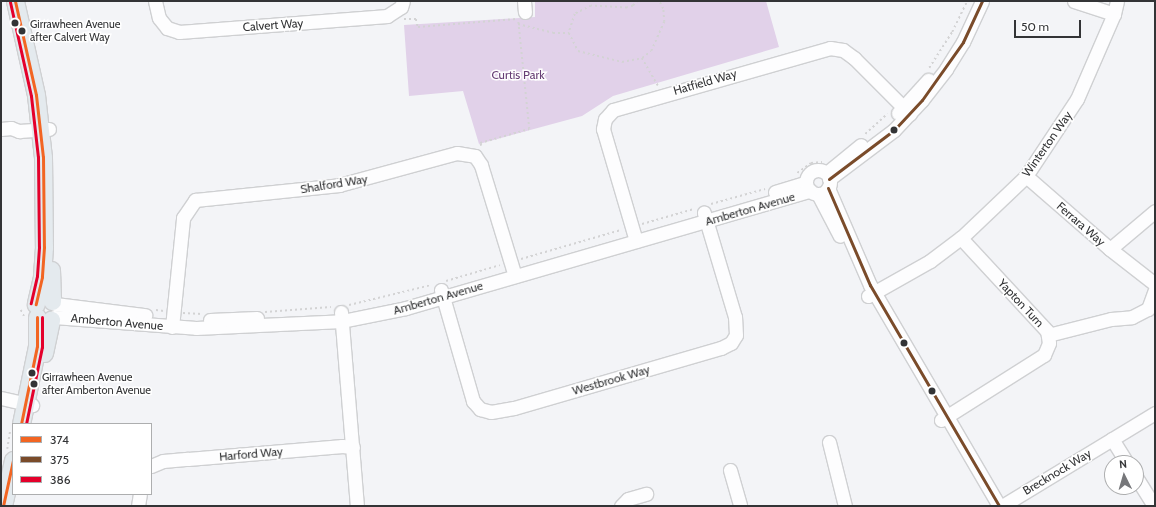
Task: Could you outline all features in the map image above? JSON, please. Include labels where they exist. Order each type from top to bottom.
[{"type":"main road","points":[[15,1],[44,125],[55,201],[55,236],[50,273],[48,310],[29,404],[28,423]]},
{"type":"main road","points":[[23,1],[43,77],[44,125]]},
{"type":"main road","points":[[21,423],[29,404]]},
{"type":"main road","points":[[3,506],[12,465]]},
{"type":"main road","points":[[11,506],[13,495]]},
{"type":"street","name":"Calvert Way","points":[[155,1],[159,18],[167,28],[179,32],[390,14]]},
{"type":"street","points":[[390,14],[401,7],[403,1]]},
{"type":"street","name":"Amberton Avenue","points":[[48,310],[174,319],[212,320],[340,311],[376,306],[513,269],[817,180],[849,166],[904,108],[936,70],[964,25],[973,1]]},
{"type":"street","name":"Amberton Avenue","points":[[904,108],[946,69],[964,42],[982,1]]},
{"type":"street","name":"Winterton Way","points":[[872,295],[930,261],[961,238],[1026,176],[1077,99],[1116,7],[1074,1]]},
{"type":"street","name":"Hatfield Way","points":[[634,234],[603,129],[605,120],[612,110],[663,94],[830,48],[843,50],[854,58],[904,108]]},
{"type":"street","points":[[6,129],[19,132],[44,125]]},
{"type":"street","name":"Shalford Way","points":[[174,319],[183,218],[194,200],[339,185],[457,153],[474,156]]},
{"type":"street","points":[[474,156],[481,165],[513,269]]},
{"type":"street","name":"Ferrara Way","points":[[1026,176],[1110,249],[1155,211]]},
{"type":"street","points":[[817,180],[872,295],[944,418],[992,506]]},
{"type":"street","name":"Westbrook Way","points":[[441,288],[473,401],[480,409],[491,412],[514,408],[721,348],[731,343],[736,335],[735,317],[705,212]]},
{"type":"street","name":"Yapton Turn","points":[[944,418],[1044,355],[1048,335],[961,238]]},
{"type":"street","points":[[1110,249],[1155,284]]},
{"type":"street","points":[[1048,335],[1111,319],[1132,317],[1148,309],[1155,290]]},
{"type":"street","points":[[340,311],[357,506]]},
{"type":"street","points":[[1,398],[29,404]]},
{"type":"street","name":"Brecknock Way","points":[[1000,506],[1155,413]]},
{"type":"street","points":[[944,418],[1000,506]]},
{"type":"street","points":[[1112,439],[1122,455]]},
{"type":"street","points":[[829,442],[845,506]]},
{"type":"street","name":"Harford Way","points":[[152,466],[163,461],[342,446],[353,448]]},
{"type":"street","points":[[730,470],[740,506]]},
{"type":"street","points":[[1144,490],[1154,506]]},
{"type":"street","points":[[621,506],[628,499],[646,494]]},
{"type":"street","points":[[138,506],[140,495]]},
{"type":"path","points":[[638,1],[633,6],[627,8],[617,6],[584,8],[575,14],[569,33],[578,51],[585,54],[622,62],[642,58],[651,51],[664,22],[663,8],[659,1]]},
{"type":"path","points":[[928,69],[952,32],[966,1]]},
{"type":"path","points":[[390,14],[394,18],[416,19],[418,27],[522,10],[518,24],[529,129],[480,143],[482,149],[474,156]]},
{"type":"path","points":[[518,24],[553,33],[569,33]]},
{"type":"path","points":[[642,58],[663,94]]},
{"type":"path","points":[[862,136],[904,108]]},
{"type":"path","points":[[817,180],[812,163],[817,180]]},
{"type":"path","points":[[258,312],[340,311],[377,300],[441,288],[634,234],[705,212],[766,189]]},
{"type":"path","points":[[153,310],[174,319],[204,314]]},
{"type":"green space","name":"Curtis Park","points":[[535,1],[766,1],[779,47],[613,96],[582,116],[479,144],[463,91],[409,96],[404,25],[535,17]]},
{"type":"transit line","name":"374","points":[[15,1],[36,95],[43,157],[44,247],[42,277],[36,304]]},
{"type":"transit line","name":"375","points":[[829,179],[894,130],[922,100],[963,42],[982,1]]},
{"type":"transit line","name":"386","points":[[10,2],[31,96],[38,157],[39,247],[37,276],[31,303]]},
{"type":"transit line","name":"375","points":[[828,188],[870,285],[999,506]]},
{"type":"transit line","name":"374","points":[[21,423],[37,346],[37,317]]},
{"type":"transit line","name":"386","points":[[26,423],[42,347],[42,317]]},
{"type":"transit line","name":"374","points":[[3,506],[12,465]]},
{"type":"place","name":"Girrawheen Avenue after Calvert Way","points":[[22,31]]},
{"type":"place","name":"Girrawheen Avenue after Amberton Avenue","points":[[34,384]]}]
